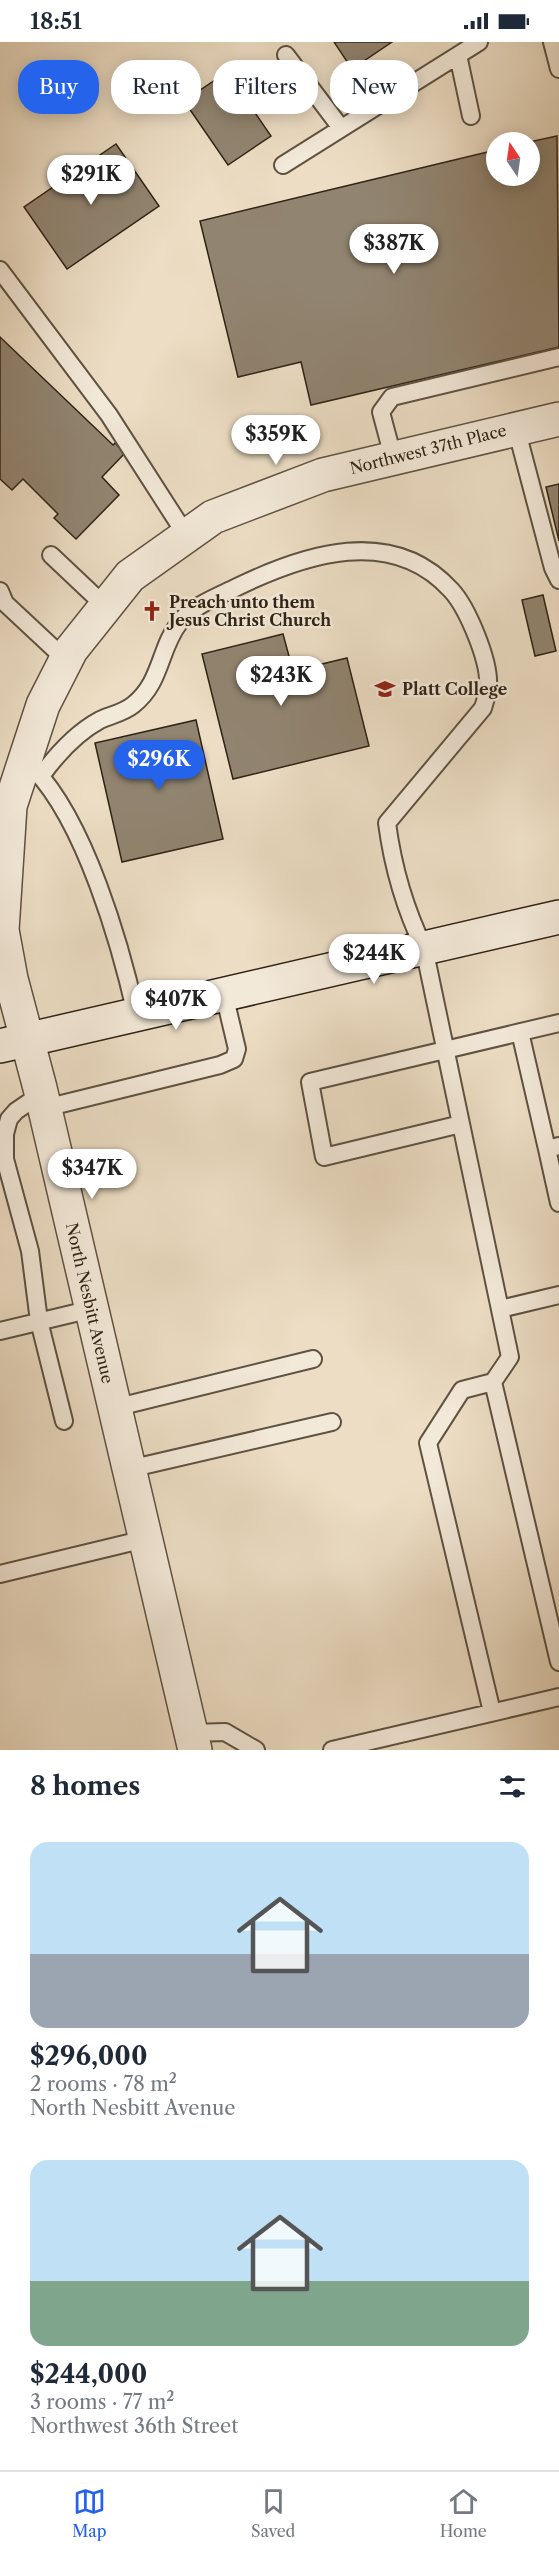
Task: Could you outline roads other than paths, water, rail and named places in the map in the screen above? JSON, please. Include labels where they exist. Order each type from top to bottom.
[{"type":"street","name":"Northwest 37th Place","points":[[68,655],[130,576],[213,517],[323,475],[559,419]]},
{"type":"street","name":"North Nesbitt Avenue","points":[[68,655],[43,705],[33,768],[10,806],[2,930],[13,1043],[43,1101],[193,1741]]},
{"type":"street","points":[[13,1043],[559,917]]},
{"type":"lane","points":[[283,165],[479,42]]},
{"type":"lane","points":[[552,42],[559,69]]},
{"type":"lane","points":[[286,55],[341,128]]},
{"type":"lane","points":[[458,56],[471,116]]},
{"type":"lane","points":[[0,270],[109,415],[186,535]]},
{"type":"lane","points":[[393,457],[381,412],[392,397],[559,357]]},
{"type":"lane","points":[[516,428],[553,568],[559,580]]},
{"type":"lane","points":[[136,1014],[124,960],[79,838],[59,801],[33,768],[99,721],[133,705],[154,682],[179,622],[205,603],[280,567],[335,554],[380,550],[412,559],[437,574],[460,600],[483,655],[488,684],[483,708],[387,824],[393,865],[403,899],[424,948],[510,1357],[493,1382],[462,1390],[428,1443],[492,1712]]},
{"type":"lane","points":[[51,555],[105,606]]},
{"type":"lane","points":[[0,591],[5,603],[68,655]]},
{"type":"lane","points":[[64,1421],[39,1321],[30,1251],[10,1182],[4,1134],[9,1119],[16,1111],[43,1101],[219,1065],[234,1059],[237,1049],[224,994]]},
{"type":"lane","points":[[461,1124],[324,1157],[310,1082],[559,1023]]},
{"type":"lane","points":[[520,1032],[553,1147],[559,1203]]},
{"type":"lane","points":[[500,1309],[559,1295]]},
{"type":"lane","points":[[0,1331],[92,1309]]},
{"type":"lane","points":[[114,1408],[313,1359]]},
{"type":"lane","points":[[493,1382],[554,1614],[559,1662]]},
{"type":"lane","points":[[129,1469],[332,1422]]},
{"type":"lane","points":[[0,1574],[145,1539]]},
{"type":"lane","points":[[332,1750],[559,1697]]},
{"type":"lane","points":[[193,1741],[225,1732],[256,1750]]},
{"type":"place","name":"Preach unto them Jesus Christ Church","points":[[152,611]]},
{"type":"place","name":"Platt College","points":[[385,689]]}]
